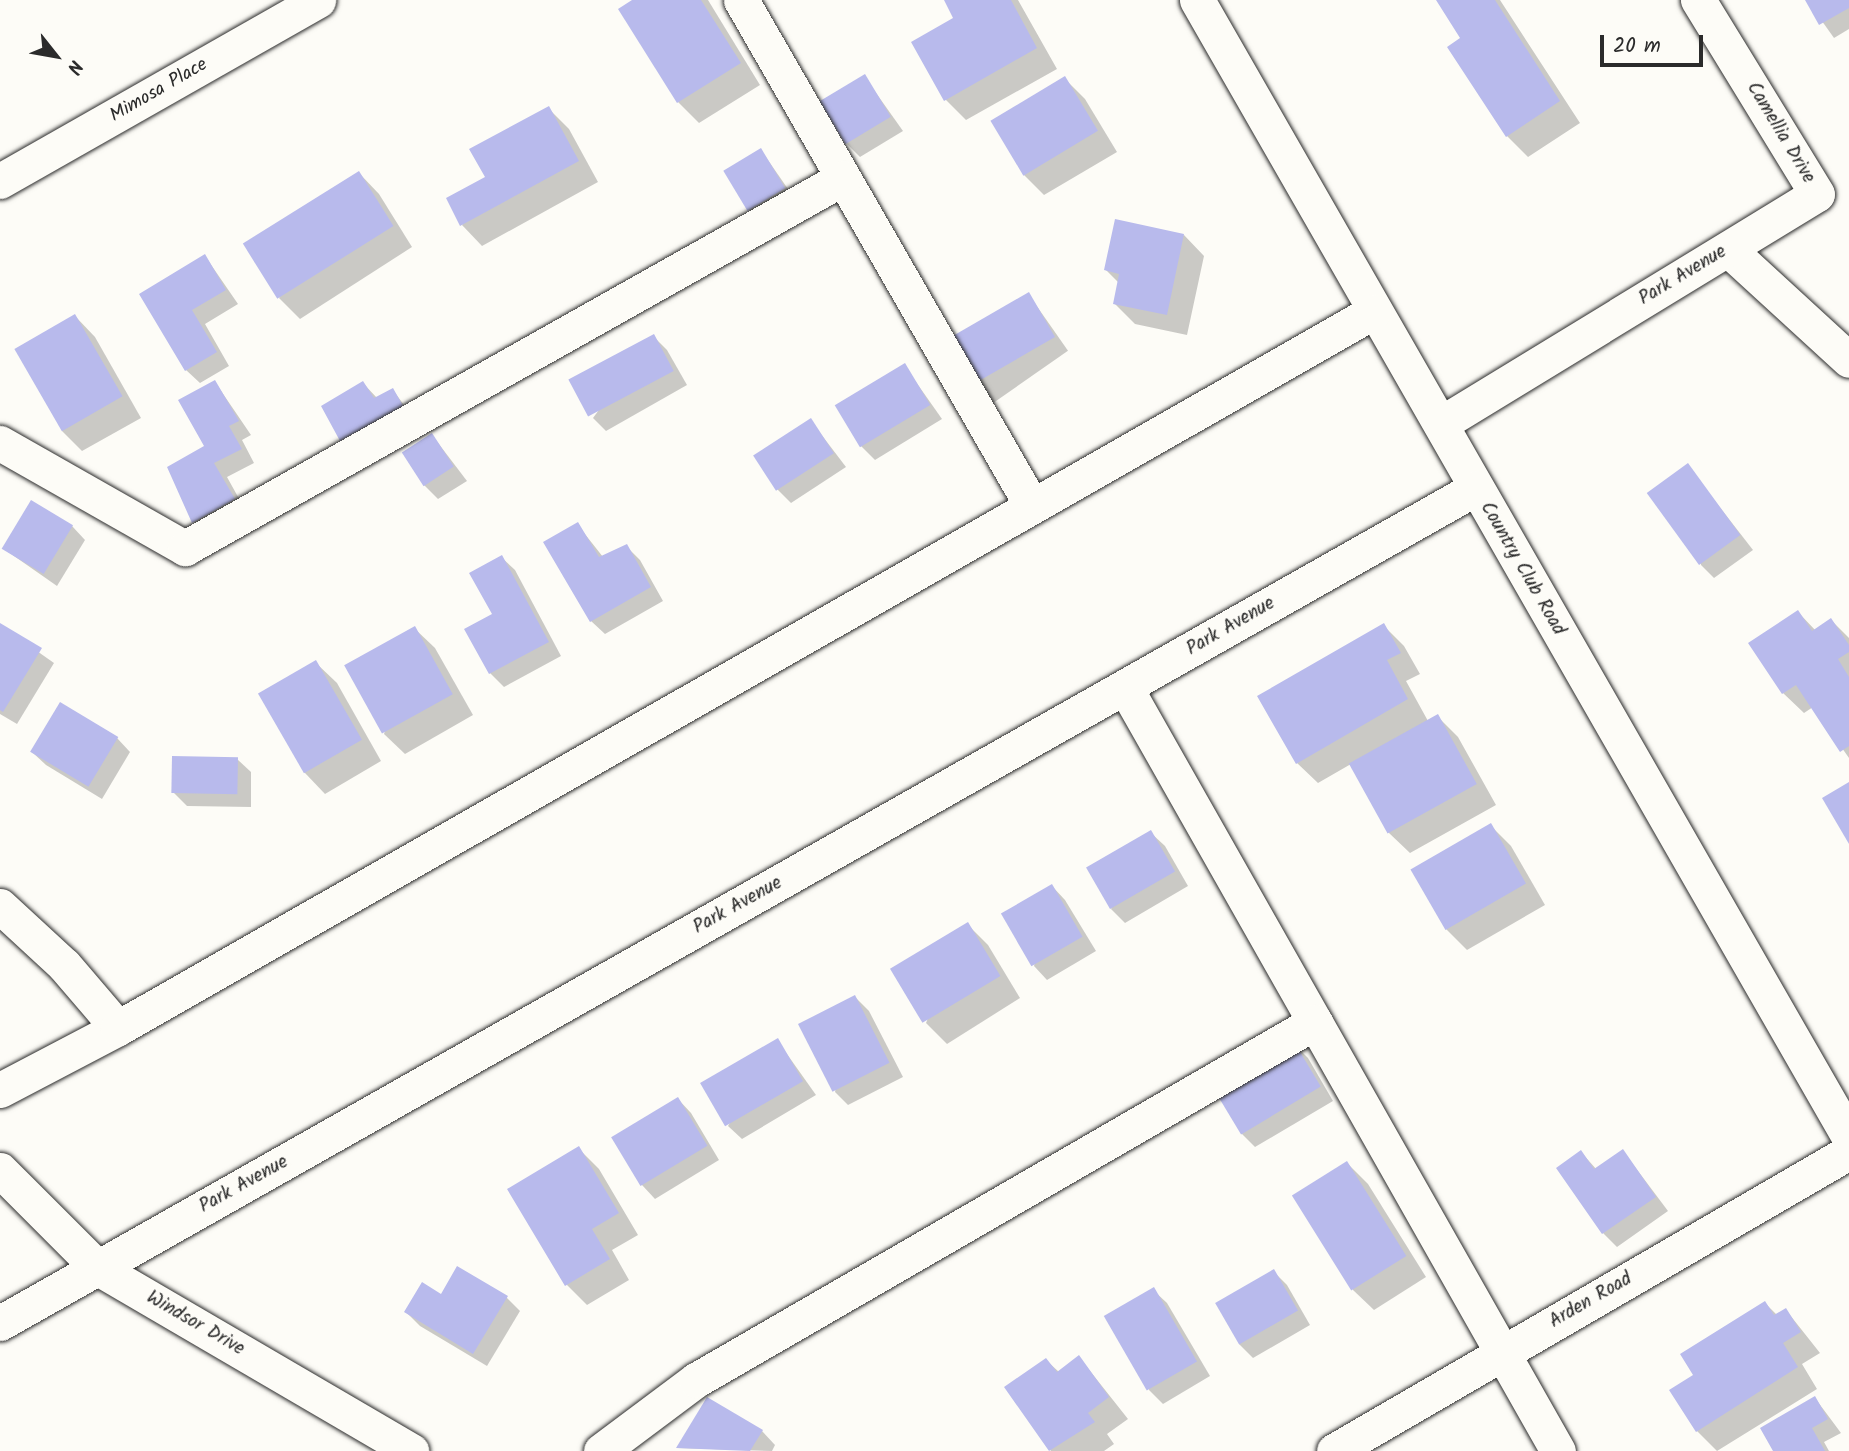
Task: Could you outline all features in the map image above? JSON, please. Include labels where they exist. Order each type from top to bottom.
[{"type":"street","name":"Mimosa Place","points":[[0,181],[318,0]]},
{"type":"street","points":[[741,0],[1032,506]]},
{"type":"street","name":"Country Club Road","points":[[1197,0],[1373,312],[1442,423],[1476,488],[1849,1136]]},
{"type":"street","name":"Camellia Drive","points":[[1699,0],[1817,194]]},
{"type":"street","points":[[0,443],[186,548],[843,178]]},
{"type":"street","name":"Park Avenue","points":[[1442,423],[1817,194]]},
{"type":"street","points":[[1728,249],[1849,360]]},
{"type":"street","points":[[0,1090],[118,1028],[1373,312]]},
{"type":"street","name":"Park Avenue","points":[[0,1324],[1476,488]]},
{"type":"street","points":[[1125,687],[1558,1451]]},
{"type":"street","points":[[0,906],[64,965],[118,1028]]},
{"type":"street","points":[[601,1451],[696,1380],[1315,1022]]},
{"type":"street","name":"Arden Road","points":[[1334,1451],[1849,1152]]},
{"type":"street","name":"Windsor Drive","points":[[0,1170],[98,1268],[411,1451]]},
{"type":"building","points":[[632,0],[701,0],[741,63],[677,103],[618,9]]},
{"type":"building","points":[[944,0],[1011,0],[1037,48],[944,101],[911,42],[953,18]]},
{"type":"building","points":[[1436,0],[1495,0],[1560,101],[1506,137],[1447,47],[1460,38]]},
{"type":"building","points":[[1805,0],[1849,0],[1849,8],[1819,25]]},
{"type":"building","points":[[865,74],[891,117],[845,144],[820,101]]},
{"type":"building","points":[[1065,76],[1098,131],[1023,176],[990,121]]},
{"type":"building","points":[[549,106],[579,161],[460,226],[446,198],[485,177],[469,149]]},
{"type":"building","points":[[761,148],[785,188],[747,211],[723,171]]},
{"type":"building","points":[[359,171],[393,226],[277,299],[243,244]]},
{"type":"building","points":[[1115,219],[1184,234],[1167,315],[1113,304],[1119,274],[1104,270]]},
{"type":"building","points":[[205,254],[226,290],[192,310],[217,352],[185,371],[139,294]]},
{"type":"building","points":[[1029,292],[1055,337],[971,386],[945,340]]},
{"type":"building","points":[[75,314],[122,396],[62,431],[14,349]]},
{"type":"building","points":[[654,334],[674,371],[588,417],[568,380]]},
{"type":"building","points":[[905,363],[930,405],[860,447],[835,405]]},
{"type":"building","points":[[215,380],[239,421],[229,426],[242,449],[214,463],[235,499],[192,523],[167,467],[204,446],[178,400]]},
{"type":"building","points":[[363,381],[374,398],[393,388],[403,406],[340,441],[321,406]]},
{"type":"building","points":[[811,418],[834,453],[776,491],[753,456]]},
{"type":"building","points":[[432,433],[454,467],[424,486],[402,453]]},
{"type":"building","points":[[1688,463],[1740,535],[1699,565],[1647,493]]},
{"type":"building","points":[[31,500],[73,525],[44,574],[2,549]]},
{"type":"building","points":[[578,522],[599,557],[627,544],[651,587],[590,622],[543,542]]},
{"type":"building","points":[[502,555],[549,642],[489,674],[464,629],[492,614],[469,573]]},
{"type":"building","points":[[1798,610],[1812,631],[1831,618],[1849,645],[1849,652],[1838,659],[1849,677],[1849,746],[1840,752],[1796,685],[1782,694],[1748,643]]},
{"type":"building","points":[[0,623],[42,648],[3,712],[0,710]]},
{"type":"building","points":[[1384,623],[1401,653],[1387,660],[1408,699],[1296,764],[1257,696]]},
{"type":"building","points":[[415,626],[453,694],[382,733],[344,665]]},
{"type":"building","points":[[316,660],[362,740],[304,773],[258,694]]},
{"type":"building","points":[[60,702],[118,737],[88,787],[30,752]]},
{"type":"building","points":[[1438,714],[1477,784],[1388,833],[1349,763]]},
{"type":"building","points":[[172,756],[238,757],[237,794],[171,793]]},
{"type":"building","points":[[1849,782],[1849,844],[1822,798]]},
{"type":"building","points":[[1491,823],[1526,884],[1445,930],[1410,869]]},
{"type":"building","points":[[1151,830],[1175,872],[1110,909],[1086,867]]},
{"type":"building","points":[[1052,884],[1082,937],[1031,966],[1001,914]]},
{"type":"building","points":[[968,922],[1000,976],[922,1023],[890,969]]},
{"type":"building","points":[[855,995],[890,1063],[832,1092],[798,1024]]},
{"type":"building","points":[[778,1038],[803,1081],[725,1126],[700,1083]]},
{"type":"building","points":[[1294,1042],[1321,1087],[1241,1134],[1214,1090]]},
{"type":"building","points":[[678,1097],[707,1146],[640,1186],[611,1137]]},
{"type":"building","points":[[579,1146],[619,1213],[592,1229],[610,1259],[565,1286],[507,1189]]},
{"type":"building","points":[[1623,1149],[1656,1197],[1602,1234],[1556,1168],[1581,1150],[1594,1169]]},
{"type":"building","points":[[1347,1161],[1406,1256],[1351,1290],[1292,1195]]},
{"type":"building","points":[[457,1266],[508,1296],[473,1354],[404,1312],[422,1282],[441,1294]]},
{"type":"building","points":[[1274,1269],[1298,1311],[1239,1345],[1215,1303]]},
{"type":"building","points":[[1154,1287],[1197,1361],[1147,1390],[1104,1316]]},
{"type":"building","points":[[1765,1301],[1774,1315],[1786,1308],[1801,1332],[1783,1343],[1798,1367],[1696,1432],[1669,1390],[1693,1375],[1680,1354]]},
{"type":"building","points":[[1079,1355],[1109,1397],[1088,1413],[1095,1422],[1049,1451],[1004,1387],[1046,1358],[1057,1372]]},
{"type":"building","points":[[1815,1396],[1828,1419],[1812,1428],[1825,1451],[1773,1451],[1760,1428]]},
{"type":"building","points":[[707,1397],[763,1430],[750,1451],[676,1448]]}]
